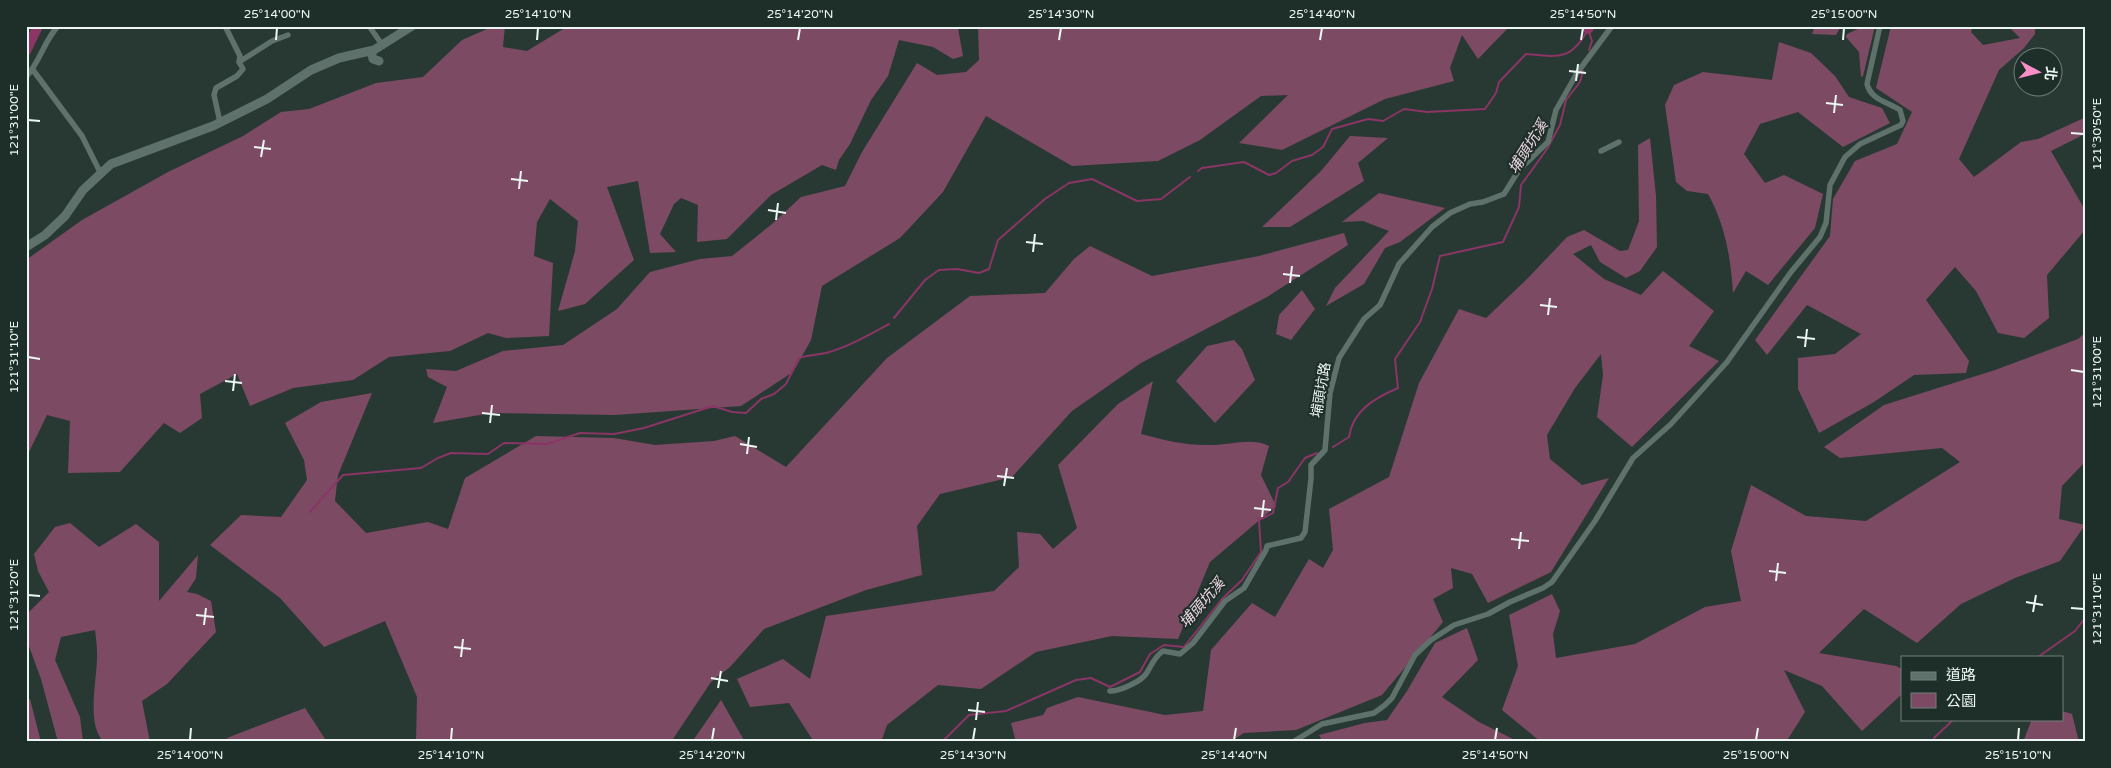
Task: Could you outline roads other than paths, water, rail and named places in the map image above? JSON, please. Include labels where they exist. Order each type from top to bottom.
[{"type":"street","points":[[26,77],[32,70],[48,36],[58,26]]},
{"type":"street","points":[[220,122],[214,95],[216,88],[237,76],[243,69],[239,62],[240,56],[225,26]]},
{"type":"street","points":[[369,26],[383,46]]},
{"type":"street","points":[[26,247],[45,235],[66,216],[83,190],[111,164],[123,158],[155,149],[220,122],[267,99],[324,63],[383,46],[412,26]]},
{"type":"street","name":"埔頭坑路","points":[[1110,691],[1120,691],[1144,676],[1156,656],[1163,651],[1180,654],[1193,643],[1226,601],[1244,588],[1267,546],[1301,538],[1305,532],[1311,465],[1325,450],[1330,393],[1339,358],[1364,319],[1380,305],[1399,264],[1427,232],[1456,210],[1504,194],[1519,170],[1548,142],[1556,110],[1577,73],[1612,26]]},
{"type":"street","points":[[1293,742],[1322,724],[1374,713],[1392,698],[1415,655],[1435,637],[1454,625],[1488,614],[1552,582],[1595,521],[1633,458],[1671,424],[1727,362],[1791,272],[1820,238],[1826,223],[1830,185],[1845,158],[1860,144],[1900,125],[1903,121],[1900,110],[1873,96],[1869,92],[1867,84],[1880,26]]},
{"type":"street","points":[[239,62],[272,40],[288,35]]},
{"type":"street","points":[[370,51],[373,59],[379,61]]},
{"type":"street","points":[[32,70],[82,136],[101,174]]},
{"type":"street","points":[[1602,151],[1619,142]]},
{"type":"waterway","points":[[26,51],[38,26]]},
{"type":"waterway","name":"埔頭坑溪","points":[[1588,29],[1592,41],[1589,50]]},
{"type":"waterway","points":[[1198,171],[1202,168],[1244,162],[1269,175],[1276,173],[1292,161],[1312,155],[1323,147],[1332,129],[1368,119],[1383,121],[1404,109],[1427,112],[1485,109],[1496,93],[1499,82],[1526,54],[1563,55],[1576,47],[1588,29]]},
{"type":"waterway","name":"埔頭坑溪","points":[[1333,447],[1349,437],[1355,419],[1366,406],[1398,388],[1395,359],[1420,322],[1432,289],[1440,256],[1503,242],[1519,207],[1521,185],[1547,149],[1560,125],[1566,100],[1580,82],[1583,71]]},
{"type":"waterway","points":[[894,318],[925,280],[939,270],[957,269],[979,273],[989,269],[998,240],[1045,199],[1069,183],[1092,179],[1137,201],[1161,199],[1190,177]]},
{"type":"waterway","points":[[310,512],[343,475],[421,468],[451,453],[488,454],[504,443],[547,444],[580,433],[614,434],[644,428],[713,406],[732,412],[746,413],[761,399],[774,394],[786,384],[799,358],[826,353],[842,347],[889,324]]},
{"type":"waterway","name":"埔頭坑溪","points":[[942,742],[969,715],[1006,711],[1076,680],[1091,678],[1110,687],[1140,672],[1150,654],[1164,645],[1184,647],[1222,599],[1242,580],[1261,552],[1259,520],[1273,513],[1278,488],[1288,482],[1305,458],[1317,453]]},
{"type":"waterway","points":[[2039,656],[2075,631],[2085,618]]},
{"type":"waterway","points":[[1934,738],[1953,720]]}]
